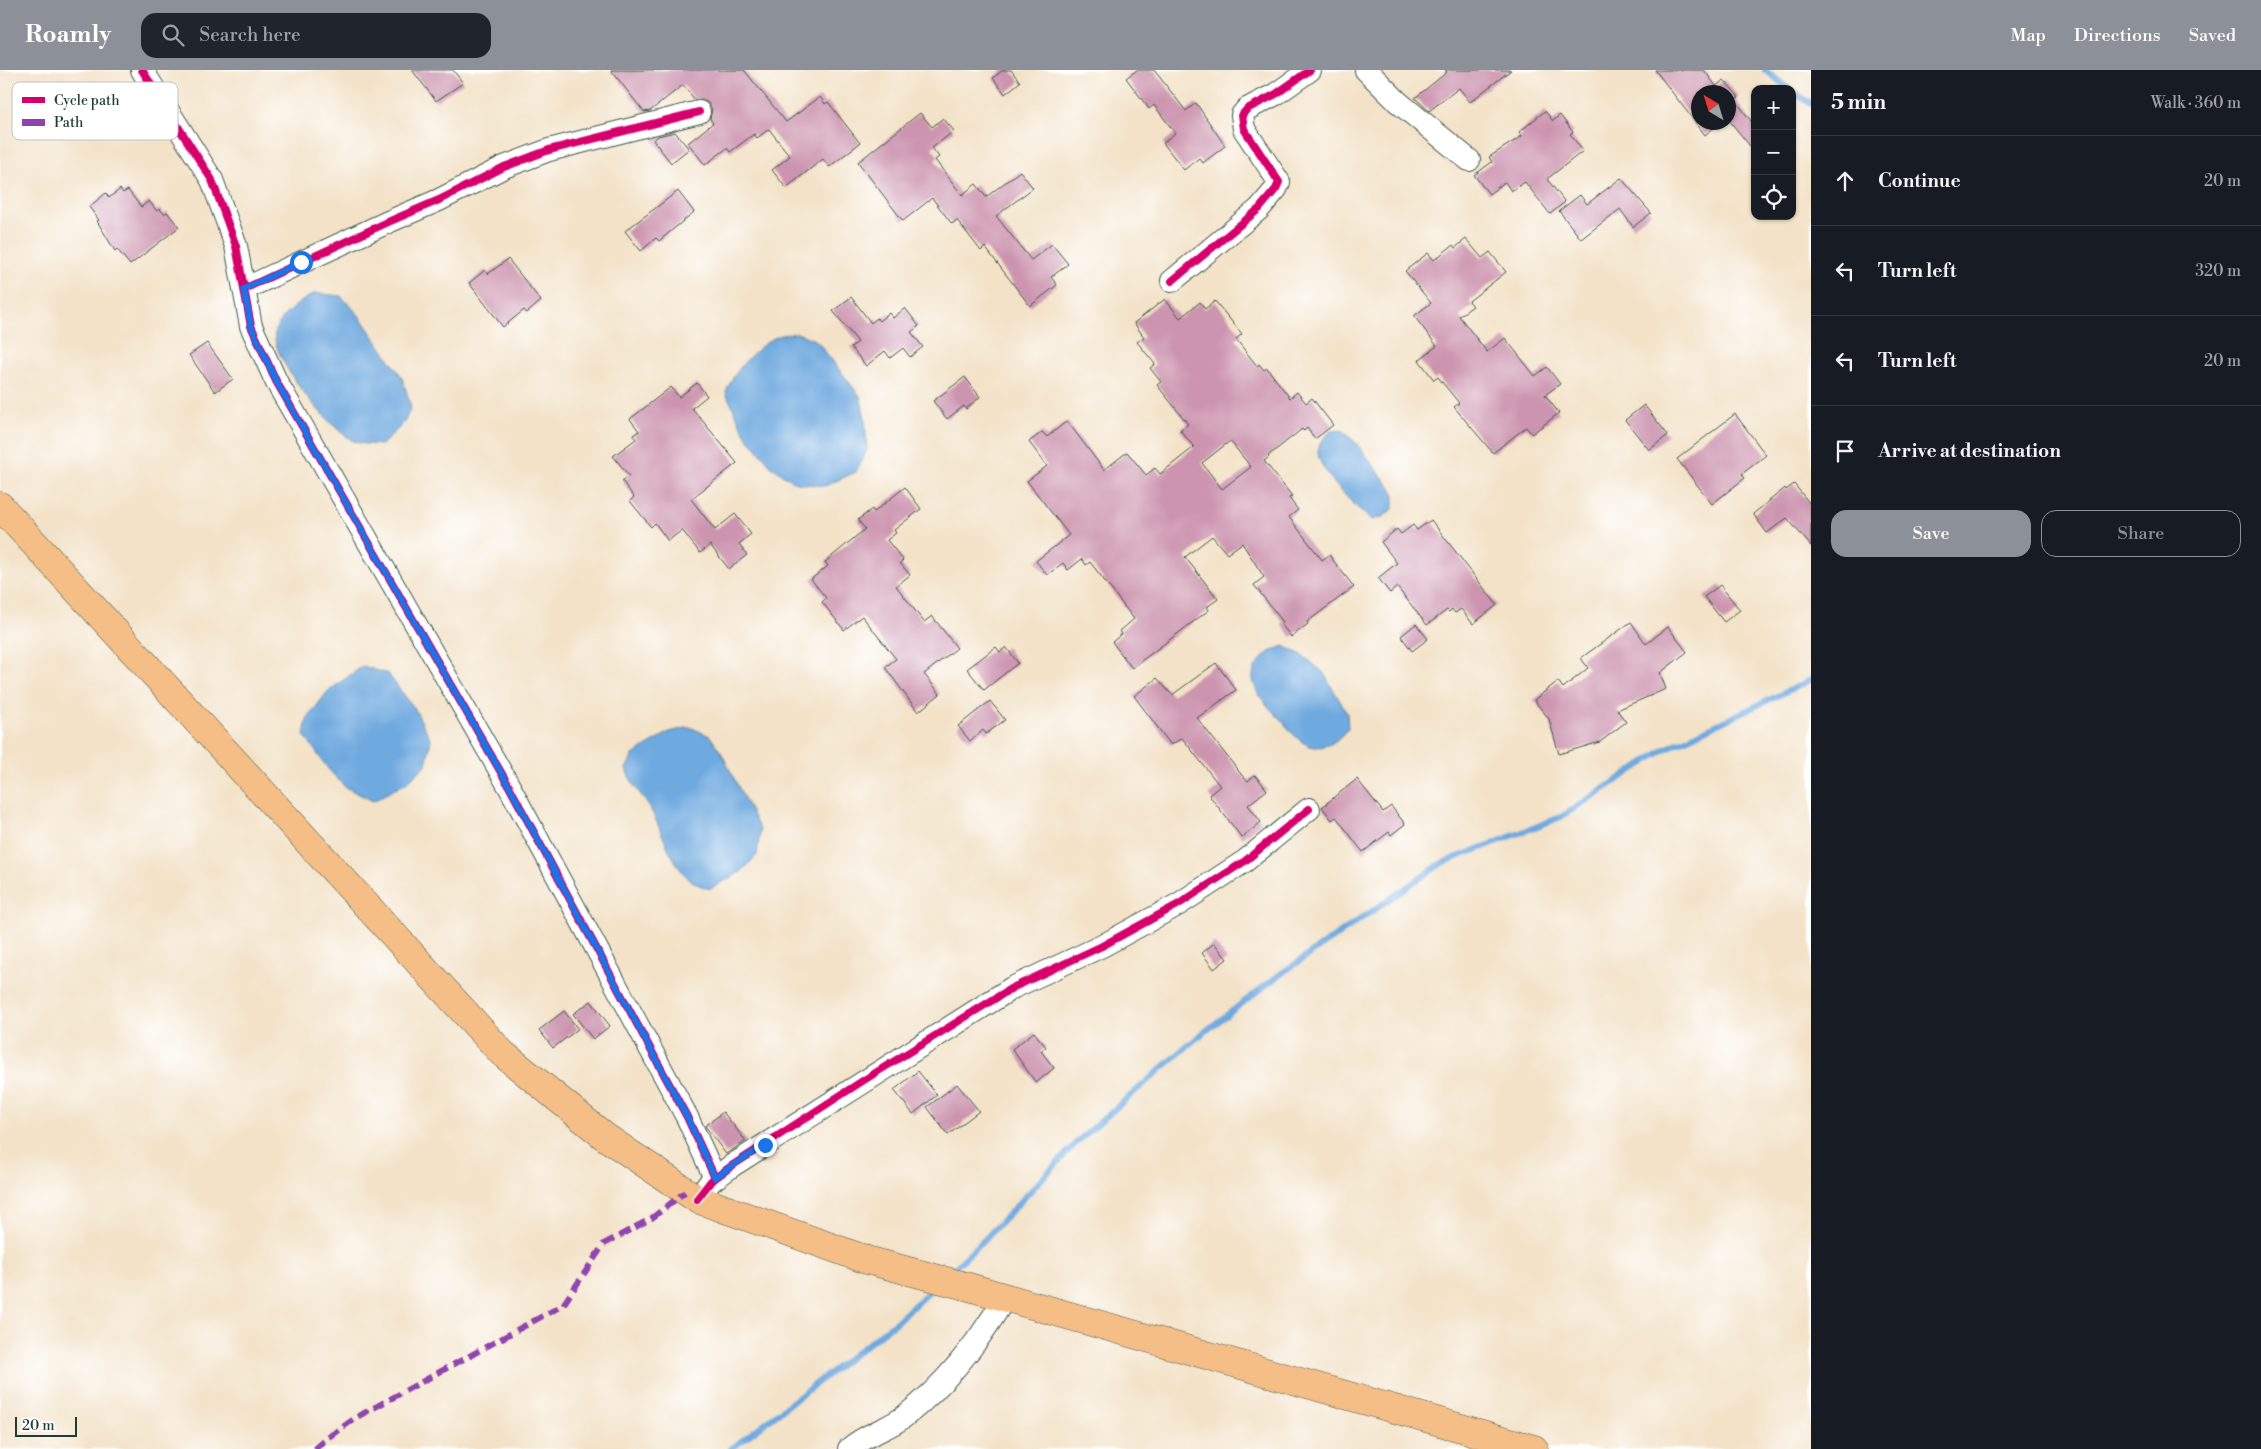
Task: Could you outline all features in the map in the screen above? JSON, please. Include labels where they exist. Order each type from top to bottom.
[{"type":"main road","points":[[0,506],[502,1053],[604,1136],[697,1199],[867,1260],[969,1287],[1534,1449]]},
{"type":"street","points":[[142,70],[150,82]]},
{"type":"street","points":[[1172,282],[1259,209],[1276,189],[1279,182],[1244,129],[1242,115],[1247,109],[1276,94],[1310,70]]},
{"type":"street","points":[[1366,70],[1398,102],[1469,160]]},
{"type":"street","points":[[244,289],[439,200],[504,167],[550,150],[699,112]]},
{"type":"street","points":[[178,127],[212,180],[236,246],[251,326],[276,381],[510,788],[687,1117],[715,1178]]},
{"type":"street","points":[[697,1199],[715,1178],[733,1165],[864,1080],[1012,988],[1102,946],[1180,904],[1245,861],[1309,809]]},
{"type":"street","points":[[849,1449],[905,1416],[952,1372],[986,1330],[1004,1298]]},
{"type":"water","points":[[315,293],[341,296],[358,314],[402,377],[411,407],[404,423],[382,445],[356,442],[332,425],[304,393],[282,358],[276,344],[275,332],[277,326],[291,309]]},
{"type":"water","points":[[797,333],[817,341],[860,396],[865,418],[867,450],[856,472],[825,486],[796,483],[773,468],[746,436],[726,393],[733,378],[752,354],[776,337]]},
{"type":"water","points":[[1343,430],[1357,444],[1394,492],[1394,508],[1383,517],[1372,520],[1357,508],[1331,478],[1319,459],[1318,451],[1324,438],[1330,431]]},
{"type":"water","points":[[1284,646],[1302,655],[1323,672],[1347,713],[1348,729],[1331,744],[1316,747],[1301,741],[1263,700],[1254,685],[1254,670],[1259,662],[1273,650]]},
{"type":"water","points":[[363,666],[388,674],[415,709],[431,740],[426,765],[405,784],[373,801],[345,787],[329,770],[304,735],[307,719],[328,691]]},
{"type":"water","points":[[690,727],[710,736],[721,752],[760,830],[757,855],[742,871],[710,889],[694,882],[678,866],[650,808],[634,785],[626,769],[633,755],[669,732]]},
{"type":"building","points":[[412,70],[453,70],[463,83],[436,101]]},
{"type":"building","points":[[611,70],[744,70],[786,122],[820,97],[825,104],[828,102],[860,143],[829,167],[823,159],[786,188],[772,170],[790,156],[769,129],[757,138],[754,134],[730,152],[727,148],[705,165],[688,143],[713,123],[710,119],[712,109],[708,103],[702,99],[695,100],[683,85],[650,111],[644,112]]},
{"type":"building","points":[[1003,70],[1011,70],[1020,82],[1005,94],[993,78]]},
{"type":"building","points":[[1137,70],[1154,70],[1186,111],[1196,103],[1225,146],[1203,163],[1199,158],[1184,170],[1163,143],[1175,133],[1154,105],[1149,109],[1126,78]]},
{"type":"building","points":[[1445,70],[1511,70],[1470,102],[1459,88],[1429,111],[1415,98],[1447,72]]},
{"type":"building","points":[[1655,70],[1704,70],[1715,85],[1691,85],[1691,117]]},
{"type":"building","points":[[1724,80],[1728,85],[1717,85]]},
{"type":"building","points":[[1736,101],[1751,121],[1751,147],[1736,129]]},
{"type":"building","points":[[1545,111],[1553,121],[1560,115],[1573,132],[1570,134],[1583,151],[1547,179],[1565,202],[1550,214],[1525,182],[1511,191],[1505,182],[1489,194],[1474,175],[1492,162],[1489,157],[1522,136],[1519,132]]},
{"type":"building","points":[[920,113],[932,127],[943,118],[954,131],[932,148],[939,157],[935,160],[962,195],[976,184],[986,197],[1020,171],[1033,188],[996,216],[1031,260],[1052,244],[1068,264],[1051,277],[1057,285],[1030,306],[985,247],[981,251],[957,220],[952,224],[932,198],[903,221],[858,162]]},
{"type":"building","points":[[1701,130],[1711,130],[1705,135]]},
{"type":"building","points":[[675,132],[689,149],[671,163],[653,140],[658,136]]},
{"type":"building","points":[[1621,178],[1651,213],[1633,227],[1620,209],[1581,239],[1559,211],[1580,195],[1587,204]]},
{"type":"building","points":[[120,189],[123,193],[128,190],[141,207],[149,201],[157,211],[160,209],[164,214],[167,212],[179,227],[130,265],[117,249],[115,251],[97,221],[99,220],[89,207],[106,193],[109,198]]},
{"type":"building","points":[[678,191],[694,212],[659,241],[656,238],[641,251],[625,231]]},
{"type":"building","points":[[1466,239],[1482,258],[1490,252],[1506,272],[1469,301],[1473,306],[1459,316],[1487,352],[1505,338],[1535,376],[1547,367],[1560,384],[1545,395],[1559,413],[1532,434],[1526,427],[1493,453],[1454,407],[1459,403],[1438,377],[1434,380],[1419,360],[1437,346],[1414,316],[1431,303],[1405,271],[1428,253],[1434,260],[1453,245],[1455,248]]},
{"type":"building","points":[[508,259],[541,301],[527,313],[524,310],[503,327],[469,283],[485,270],[488,274]]},
{"type":"building","points":[[851,297],[871,323],[877,318],[879,321],[889,313],[893,318],[905,308],[919,326],[911,332],[923,347],[910,357],[903,348],[890,358],[885,351],[866,366],[851,347],[858,342],[833,311]]},
{"type":"building","points":[[1165,299],[1180,318],[1200,302],[1205,309],[1215,301],[1242,334],[1236,339],[1257,366],[1259,364],[1264,370],[1267,368],[1290,398],[1297,392],[1306,403],[1312,398],[1333,425],[1315,439],[1307,428],[1304,431],[1302,429],[1264,461],[1292,496],[1289,498],[1298,510],[1289,517],[1322,560],[1329,555],[1354,587],[1307,622],[1308,624],[1291,637],[1281,624],[1283,622],[1254,585],[1264,577],[1242,543],[1227,554],[1212,536],[1185,557],[1218,599],[1207,607],[1209,610],[1132,668],[1112,642],[1122,634],[1120,631],[1134,619],[1090,562],[1086,565],[1082,559],[1068,570],[1063,563],[1047,575],[1036,561],[1069,535],[1027,481],[1047,466],[1029,442],[1042,432],[1047,437],[1067,421],[1104,470],[1127,452],[1146,475],[1155,468],[1160,474],[1194,447],[1180,430],[1188,424],[1157,385],[1161,382],[1150,368],[1155,364],[1137,342],[1144,337],[1134,323]],"holes":[[[1230,441],[1251,467],[1222,489],[1202,463]]]},
{"type":"building","points":[[207,343],[233,379],[215,392],[189,355]]},
{"type":"building","points":[[965,377],[980,397],[966,409],[964,406],[947,419],[933,401]]},
{"type":"building","points":[[697,383],[707,396],[692,408],[737,463],[691,499],[715,530],[735,514],[751,534],[739,544],[747,555],[729,569],[710,545],[700,553],[682,530],[668,541],[655,523],[651,527],[630,501],[634,497],[622,481],[629,476],[613,456],[636,439],[633,435],[639,431],[630,419],[671,387],[679,397]]},
{"type":"building","points":[[1644,405],[1668,435],[1649,450],[1625,420]]},
{"type":"building","points":[[1735,414],[1766,455],[1742,474],[1745,478],[1712,504],[1677,459]]},
{"type":"building","points":[[1794,484],[1811,505],[1811,546],[1787,518],[1767,533],[1753,514],[1785,488],[1786,490]]},
{"type":"building","points":[[905,487],[921,509],[894,530],[896,533],[887,540],[903,560],[900,563],[910,575],[896,586],[924,622],[932,616],[957,648],[924,674],[940,694],[918,712],[885,667],[896,659],[862,616],[844,630],[822,602],[826,598],[811,579],[828,566],[825,562],[865,529],[858,520],[872,509],[874,512]]},
{"type":"building","points":[[1431,520],[1497,605],[1473,624],[1461,609],[1455,613],[1452,609],[1449,612],[1447,610],[1427,625],[1397,587],[1390,593],[1378,578],[1397,563],[1381,542],[1397,529],[1401,534],[1413,525],[1417,530]]},
{"type":"building","points":[[1720,585],[1740,610],[1724,622],[1704,597]]},
{"type":"building","points":[[1631,622],[1646,644],[1668,627],[1687,652],[1660,673],[1666,689],[1617,710],[1626,722],[1600,742],[1559,754],[1549,719],[1534,700],[1558,681],[1563,688],[1588,668],[1581,658]]},
{"type":"building","points":[[1416,624],[1428,639],[1412,651],[1401,636]]},
{"type":"building","points":[[996,647],[1000,652],[1006,647],[1018,663],[984,690],[967,669]]},
{"type":"building","points":[[1216,663],[1236,690],[1197,718],[1244,778],[1248,781],[1255,775],[1267,790],[1248,805],[1261,822],[1242,838],[1209,795],[1220,786],[1182,738],[1171,745],[1134,696],[1157,678],[1172,695]]},
{"type":"building","points":[[990,701],[1005,720],[986,734],[983,730],[970,741],[958,726]]},
{"type":"building","points":[[1357,779],[1383,812],[1391,806],[1405,824],[1391,835],[1389,832],[1363,852],[1336,817],[1332,820],[1322,807]]},
{"type":"building","points":[[1214,943],[1227,959],[1214,969],[1202,953]]},
{"type":"building","points":[[591,1001],[610,1026],[593,1039],[573,1014]]},
{"type":"building","points":[[564,1011],[578,1029],[553,1048],[539,1030]]},
{"type":"building","points":[[1034,1032],[1046,1047],[1041,1051],[1054,1068],[1036,1083],[1012,1049]]},
{"type":"building","points":[[918,1071],[937,1095],[913,1114],[894,1090]]},
{"type":"building","points":[[957,1084],[979,1111],[948,1135],[927,1107]]},
{"type":"building","points":[[723,1112],[746,1141],[726,1154],[705,1126]]},
{"type":"waterway","points":[[1765,70],[1784,85]]},
{"type":"waterway","points":[[1796,94],[1811,104]]},
{"type":"waterway","points":[[948,1274],[983,1241],[1079,1140],[1198,1037],[1282,973],[1442,863],[1561,817],[1665,749],[1811,680]]},
{"type":"waterway","points":[[731,1449],[896,1322],[935,1286]]},
{"type":"marked path","points":[[315,1449],[357,1417],[563,1305],[604,1244],[652,1218],[685,1192]]},
{"type":"cycle path","points":[[142,70],[150,82]]},
{"type":"cycle path","points":[[1172,281],[1259,209],[1276,189],[1279,182],[1244,129],[1242,115],[1247,109],[1276,94],[1310,70]]},
{"type":"cycle path","points":[[244,289],[439,200],[504,167],[549,150],[699,112]]},
{"type":"cycle path","points":[[178,127],[212,180],[236,246],[251,326],[276,381],[510,788],[687,1117],[715,1178]]},
{"type":"cycle path","points":[[697,1199],[711,1181],[733,1165],[864,1080],[1012,988],[1102,946],[1179,904],[1245,861],[1309,809]]},
{"type":"route","points":[[301,262],[270,279],[244,289],[251,326],[276,381],[510,788],[687,1117],[715,1178],[765,1145]]}]
